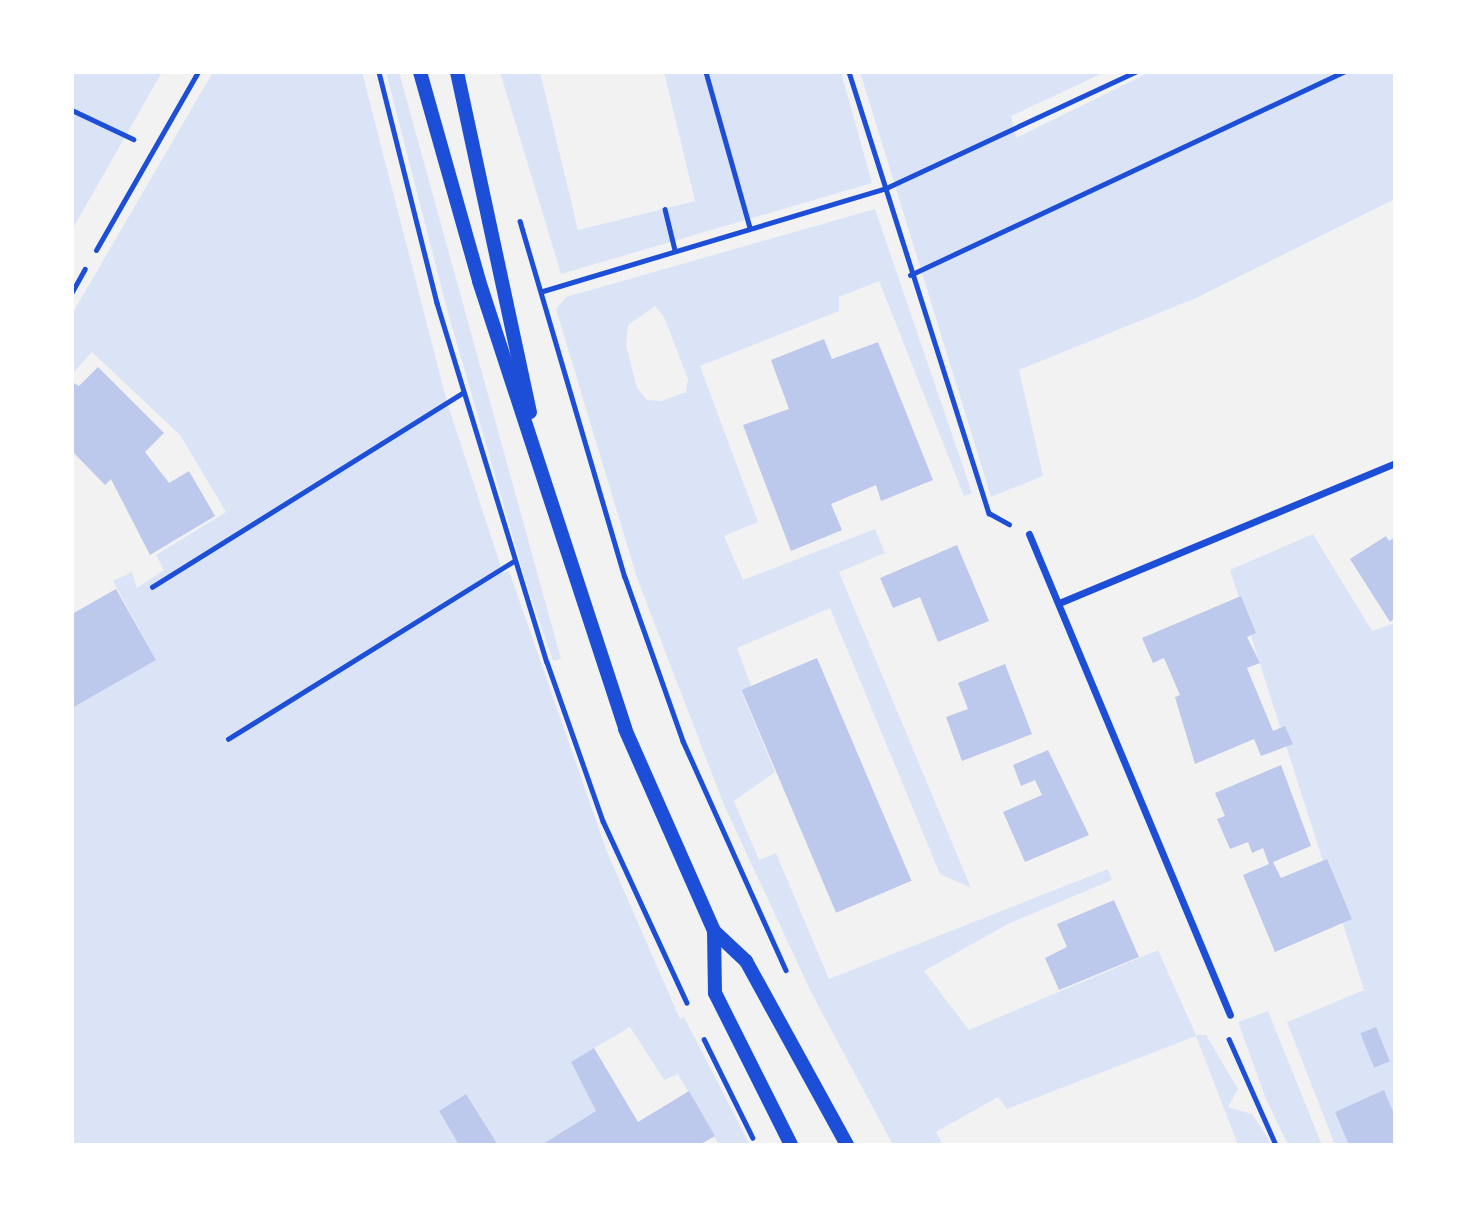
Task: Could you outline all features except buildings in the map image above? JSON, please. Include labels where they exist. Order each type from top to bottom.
[{"type":"main road","points":[[420,72],[479,281],[625,729],[714,931],[715,993],[791,1145]]},
{"type":"main road","points":[[457,72],[545,485]]},
{"type":"main road","points":[[714,931],[746,961],[847,1145]]},
{"type":"street","points":[[1059,603],[1395,463]]},
{"type":"street","points":[[1029,534],[1151,835],[1230,1015]]},
{"type":"lane","points":[[96,250],[198,72]]},
{"type":"path","points":[[379,72],[463,393],[514,561],[603,821],[692,1015]]},
{"type":"path","points":[[706,72],[750,228]]},
{"type":"path","points":[[849,72],[910,275],[989,513],[1029,534]]},
{"type":"path","points":[[543,291],[884,189],[1135,72]]},
{"type":"path","points":[[910,275],[1344,72]]},
{"type":"path","points":[[72,110],[152,149]]},
{"type":"path","points":[[516,208],[543,291],[625,577],[683,741],[790,977]]},
{"type":"path","points":[[665,209],[676,250]]},
{"type":"path","points":[[152,587],[463,393]]},
{"type":"path","points":[[228,739],[514,561]]},
{"type":"path","points":[[1230,1015],[1225,1031],[1276,1145]]},
{"type":"path","points":[[698,1027],[757,1145]]},
{"type":"shaded area","points":[[72,72],[162,72],[72,230]]},
{"type":"shaded area","points":[[213,72],[362,72],[447,402],[503,573],[509,571],[607,852],[680,1019],[684,1017],[750,1145],[719,1145],[678,1074],[664,1080],[630,1027],[571,1062],[596,1111],[541,1145],[498,1145],[466,1094],[439,1111],[459,1145],[72,1145],[72,708],[156,660],[113,581],[132,572],[137,588],[164,570],[156,555],[226,512],[180,435],[92,352],[72,374],[72,314]]},
{"type":"shaded area","points":[[386,72],[399,72],[561,659],[553,661],[526,582],[448,313]]},
{"type":"shaded area","points":[[500,72],[540,72],[578,230],[695,201],[664,72],[841,72],[872,183],[561,274]]},
{"type":"shaded area","points":[[860,72],[1105,72],[1011,116],[1016,138],[1150,72],[1395,72],[1395,199],[1196,298],[1019,370],[1043,476],[991,497]]},
{"type":"shaded area","points":[[875,209],[972,493],[964,496],[879,281],[839,297],[839,311],[700,366],[758,522],[724,536],[743,580],[875,529],[885,553],[839,572],[971,888],[940,874],[830,608],[737,648],[751,686],[741,691],[775,772],[734,801],[759,860],[776,853],[829,979],[1108,869],[1112,880],[1008,924],[924,971],[969,1030],[1158,950],[1196,1035],[1206,1035],[1238,1089],[1228,1107],[1252,1114],[1272,1145],[1238,1145],[1196,1036],[1007,1109],[998,1097],[936,1132],[943,1145],[893,1145],[812,994],[724,805],[637,578],[556,309],[566,297]],"holes":[[[655,306],[664,317],[688,379],[686,392],[661,401],[647,400],[637,388],[626,345],[628,325]]]},
{"type":"shaded area","points":[[1313,534],[1372,631],[1395,623],[1395,1145],[1335,1145],[1287,1022],[1364,990],[1230,570]]},
{"type":"shaded area","points":[[1268,1011],[1322,1145],[1288,1145],[1266,1099],[1238,1022]]}]
